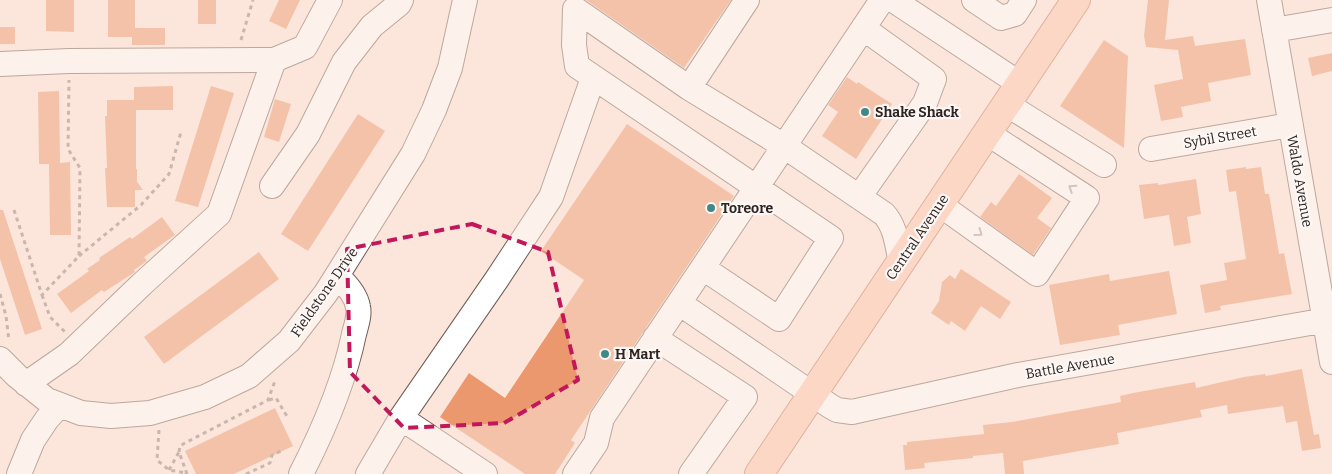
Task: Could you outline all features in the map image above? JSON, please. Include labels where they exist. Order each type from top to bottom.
[{"type":"main road","name":"Central Avenue","points":[[759,474],[1076,0]]},
{"type":"street","points":[[0,64],[69,61],[274,60],[305,47],[330,0]]},
{"type":"street","points":[[272,186],[308,134],[344,62],[372,26],[399,4],[401,0]]},
{"type":"street","name":"Fieldstone Drive","points":[[4,350],[26,384],[47,400],[81,413],[111,416],[150,413],[205,397],[249,376],[289,340],[326,293],[413,154],[434,110],[450,68],[464,0]]},
{"type":"street","points":[[689,88],[747,0]]},
{"type":"street","points":[[584,471],[596,443],[602,418],[882,0]]},
{"type":"street","points":[[894,0],[1104,165]]},
{"type":"street","points":[[974,0],[1001,18],[1015,14],[1024,0]]},
{"type":"street","name":"Waldo Avenue","points":[[1269,0],[1290,125],[1328,319],[1332,362]]},
{"type":"street","points":[[577,4],[689,88],[784,146],[884,214],[893,227],[900,262]]},
{"type":"street","points":[[577,4],[574,45],[576,66],[831,238],[779,319],[703,268]]},
{"type":"street","points":[[1274,30],[1332,20]]},
{"type":"street","points":[[859,197],[925,103],[934,79],[863,28]]},
{"type":"street","points":[[26,384],[69,354],[219,214],[274,60]]},
{"type":"street","points":[[368,474],[401,418],[498,279],[550,198],[593,78]]},
{"type":"street","name":"Sybil Street","points":[[1151,149],[1290,125]]},
{"type":"street","points":[[939,204],[1037,274],[1087,198],[987,133]]},
{"type":"street","points":[[301,474],[342,382],[358,319],[358,307],[347,285],[337,276]]},
{"type":"street","name":"Battle Avenue","points":[[679,303],[812,394],[838,410],[845,412],[861,411],[1018,376],[1328,319]]},
{"type":"street","points":[[655,338],[745,398],[691,474]]},
{"type":"street","points":[[19,474],[33,440],[47,419],[60,405]]},
{"type":"street","points":[[401,418],[485,474]]},
{"type":"path","points":[[243,29],[253,0]]},
{"type":"path","points":[[69,80],[68,149],[80,168],[79,256]]},
{"type":"path","points":[[42,295],[79,256],[140,206],[169,174],[182,132]]},
{"type":"path","points":[[14,210],[50,317],[66,334]]},
{"type":"path","points":[[0,294],[6,316],[4,350]]},
{"type":"path","points":[[268,400],[276,378]]},
{"type":"path","points":[[169,470],[179,452],[180,446],[268,400],[276,398],[288,418]]},
{"type":"path","points":[[159,424],[157,460],[169,470],[186,474]]},
{"type":"path","points":[[246,474],[270,463],[272,455],[280,451]]},
{"type":"path","points":[[179,452],[186,474]]},
{"type":"highlighted area","points":[[472,224],[548,252],[578,380],[504,423],[404,428],[350,372],[347,249]]},
{"type":"building","points":[[46,0],[74,0],[74,32],[46,31]]},
{"type":"building","points":[[108,0],[135,0],[135,28],[165,28],[165,45],[132,45],[132,37],[108,37]]},
{"type":"building","points":[[198,0],[216,0],[216,24],[198,24]]},
{"type":"building","points":[[279,0],[300,0],[286,29],[269,21]]},
{"type":"building","points":[[586,0],[731,0],[684,68]]},
{"type":"building","points":[[1148,0],[1169,0],[1165,40],[1193,36],[1195,46],[1245,39],[1251,75],[1208,83],[1211,101],[1181,107],[1183,117],[1161,121],[1154,85],[1183,79],[1178,50],[1146,47],[1144,36]]},
{"type":"building","points":[[0,27],[15,27],[15,44],[0,44]]},
{"type":"building","points":[[1104,40],[1128,56],[1124,148],[1060,106]]},
{"type":"building","points":[[1332,53],[1332,71],[1312,76],[1308,58]]},
{"type":"building","points":[[847,77],[892,104],[856,159],[822,136],[838,112],[828,105]]},
{"type":"building","points":[[173,86],[173,110],[136,110],[137,182],[143,190],[135,190],[135,207],[107,207],[105,116],[107,116],[107,100],[134,100],[134,87]]},
{"type":"building","points":[[211,86],[234,93],[198,207],[175,201]]},
{"type":"building","points":[[59,91],[60,163],[70,162],[71,235],[50,235],[49,164],[39,164],[38,92]]},
{"type":"building","points":[[275,99],[291,104],[279,142],[264,137]]},
{"type":"building","points":[[358,114],[385,131],[308,251],[281,234]]},
{"type":"building","points":[[627,124],[734,196],[571,440],[575,443],[555,474],[525,474],[440,417],[469,373],[505,398],[584,280],[541,251]]},
{"type":"building","points":[[1246,167],[1246,169],[1261,167],[1265,194],[1269,194],[1279,254],[1284,253],[1292,294],[1220,306],[1221,310],[1205,313],[1200,285],[1227,280],[1224,263],[1246,259],[1236,191],[1229,192],[1226,170]]},
{"type":"building","points":[[1019,174],[1052,198],[1037,218],[1051,228],[1033,255],[980,217],[991,202],[996,206]]},
{"type":"building","points":[[1196,179],[1201,214],[1187,217],[1191,243],[1174,246],[1169,215],[1144,219],[1139,185],[1158,183],[1158,185]]},
{"type":"building","points":[[0,210],[3,210],[42,329],[25,335],[0,259]]},
{"type":"building","points":[[162,217],[175,235],[144,257],[147,261],[134,270],[135,272],[104,292],[102,290],[71,313],[57,294],[89,271],[87,269],[100,260],[99,258],[130,237],[132,239]]},
{"type":"building","points":[[259,252],[279,279],[164,364],[144,337]]},
{"type":"building","points":[[961,269],[1011,302],[1000,319],[981,306],[965,331],[951,321],[949,325],[931,313],[939,301],[942,282],[950,275],[955,279]]},
{"type":"building","points":[[1169,271],[1177,314],[1118,325],[1120,335],[1060,345],[1049,285],[1109,274],[1110,281]]},
{"type":"building","points":[[1302,369],[1314,435],[1319,434],[1321,448],[1302,451],[1297,421],[1286,423],[1283,406],[1228,414],[1227,405],[1200,410],[1202,417],[1117,433],[1119,444],[1023,461],[1024,474],[1005,474],[1003,453],[924,463],[925,468],[905,470],[903,445],[907,445],[907,442],[984,434],[983,425],[1012,422],[1121,402],[1120,396],[1133,393],[1195,382],[1196,388],[1244,377],[1265,374],[1266,376]]},
{"type":"building","points":[[275,408],[293,446],[234,474],[196,474],[185,451]]},
{"type":"place","name":"Shake Shack","points":[[865,112]]},
{"type":"place","name":"Toreore","points":[[711,208]]},
{"type":"place","name":"H Mart","points":[[605,354]]}]
